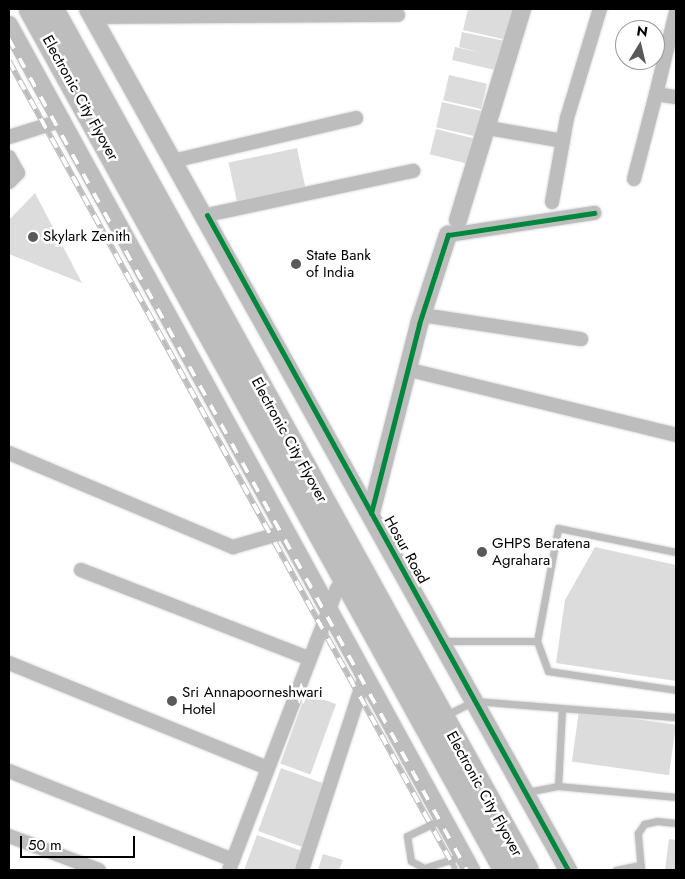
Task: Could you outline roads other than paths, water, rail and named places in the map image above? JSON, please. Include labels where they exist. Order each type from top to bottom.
[{"type":"highway","name":"Electronic City Flyover","points":[[31,9],[506,870]]},
{"type":"highway","name":"Electronic City Flyover","points":[[51,9],[526,870]]},
{"type":"street","points":[[458,220],[488,128],[522,9]]},
{"type":"street","points":[[552,202],[563,141],[600,9]]},
{"type":"street","points":[[634,179],[674,31],[676,12]]},
{"type":"street","points":[[91,13],[398,15]]},
{"type":"street","name":"Hosur Road","points":[[91,13],[177,160],[568,870]]},
{"type":"street","points":[[9,25],[63,120],[285,532],[467,863]]},
{"type":"street","points":[[656,94],[676,97]]},
{"type":"street","points":[[177,160],[356,118]]},
{"type":"street","points":[[9,137],[63,120]]},
{"type":"street","points":[[488,128],[563,141]]},
{"type":"street","points":[[9,157],[18,173],[9,182]]},
{"type":"street","points":[[206,215],[413,171]]},
{"type":"street","points":[[371,513],[406,370],[448,235],[594,213]]},
{"type":"street","points":[[422,315],[581,339]]},
{"type":"street","points":[[406,370],[676,436]]},
{"type":"street","points":[[9,452],[233,547],[285,532]]},
{"type":"street","points":[[81,570],[308,658]]},
{"type":"street","points":[[9,771],[231,865],[326,607],[337,588]]},
{"type":"street","points":[[9,663],[267,768]]},
{"type":"street","points":[[302,870],[365,676]]},
{"type":"street","points":[[9,836],[99,870]]},
{"type":"lane","points":[[676,552],[558,528],[537,641],[548,671],[676,690]]},
{"type":"lane","points":[[442,641],[537,641]]},
{"type":"lane","points":[[450,713],[475,701],[676,717]]},
{"type":"lane","points":[[558,786],[562,708]]},
{"type":"lane","points":[[525,792],[558,786],[676,798]]},
{"type":"lane","points":[[443,819],[407,836],[411,861],[424,868],[467,863]]},
{"type":"lane","points":[[616,870],[640,868],[638,833],[644,824],[676,823]]},
{"type":"railway","points":[[9,39],[467,870]]},
{"type":"railway","points":[[9,61],[456,870]]},
{"type":"place","name":"Skylark Zenith","points":[[33,237]]},
{"type":"place","name":"State Bank of India","points":[[296,264]]},
{"type":"place","name":"GHPS Beratena Agrahara","points":[[482,552]]},
{"type":"place","name":"Sri Annapoorneshwari Hotel","points":[[172,701]]}]
